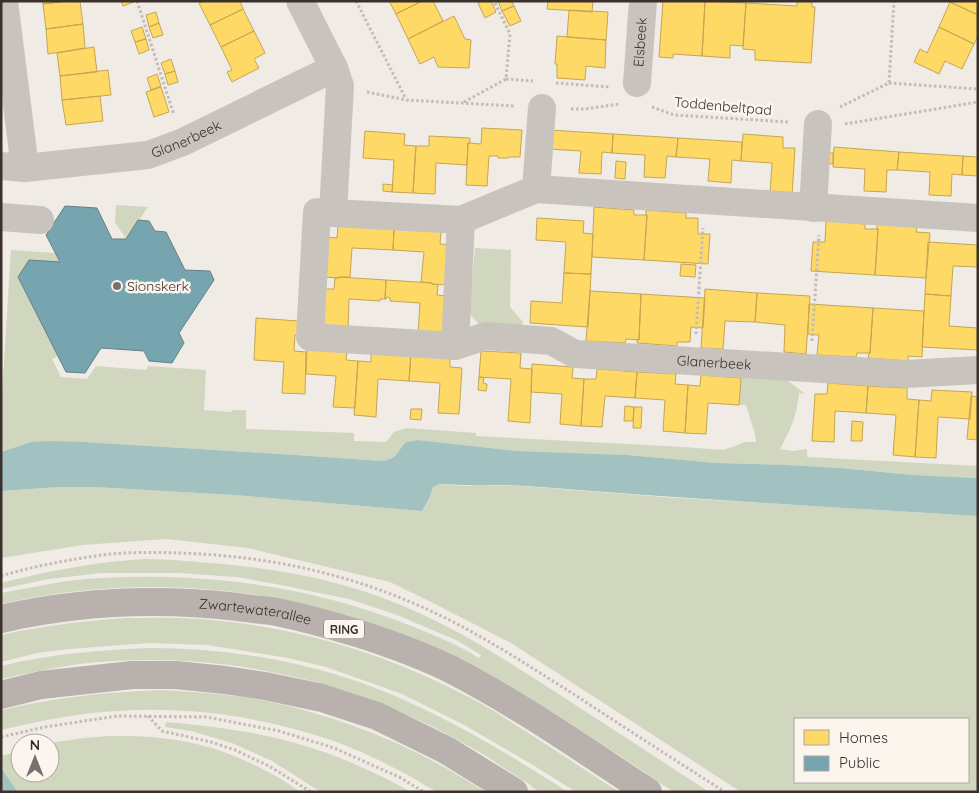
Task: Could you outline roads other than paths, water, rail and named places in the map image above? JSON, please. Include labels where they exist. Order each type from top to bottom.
[{"type":"main road","name":"Zwartewaterallee","points":[[1,619],[74,606],[123,602],[170,602],[272,611],[326,624],[395,645],[451,670],[517,707],[648,792]]},
{"type":"main road","points":[[1,695],[41,685],[132,675],[176,675],[266,686],[322,698],[377,716],[446,750],[514,792]]},
{"type":"street","name":"Glanerbeek","points":[[4,1],[13,167],[148,155],[337,77]]},
{"type":"street","points":[[300,1],[337,77],[334,213]]},
{"type":"street","name":"Elsbeek","points":[[631,94],[643,1]]},
{"type":"street","points":[[536,189],[542,108]]},
{"type":"street","points":[[813,208],[829,125]]},
{"type":"street","name":"Glanerbeek","points":[[978,218],[536,189],[461,220],[317,212],[310,337],[455,346],[486,336],[551,341],[575,354],[906,374],[978,370]]},
{"type":"street","points":[[1,217],[40,220]]},
{"type":"street","points":[[455,346],[461,220]]},
{"type":"water","points":[[418,440],[517,451],[627,455],[717,463],[841,468],[913,475],[978,478],[978,516],[506,485],[439,484],[433,487],[422,511],[234,495],[94,487],[59,487],[1,491],[1,452],[31,442],[84,442],[382,461],[394,457],[406,442]]},
{"type":"water","points":[[1,768],[18,792],[1,792]]},
{"type":"place","name":"Sionskerk","points":[[117,286]]}]
